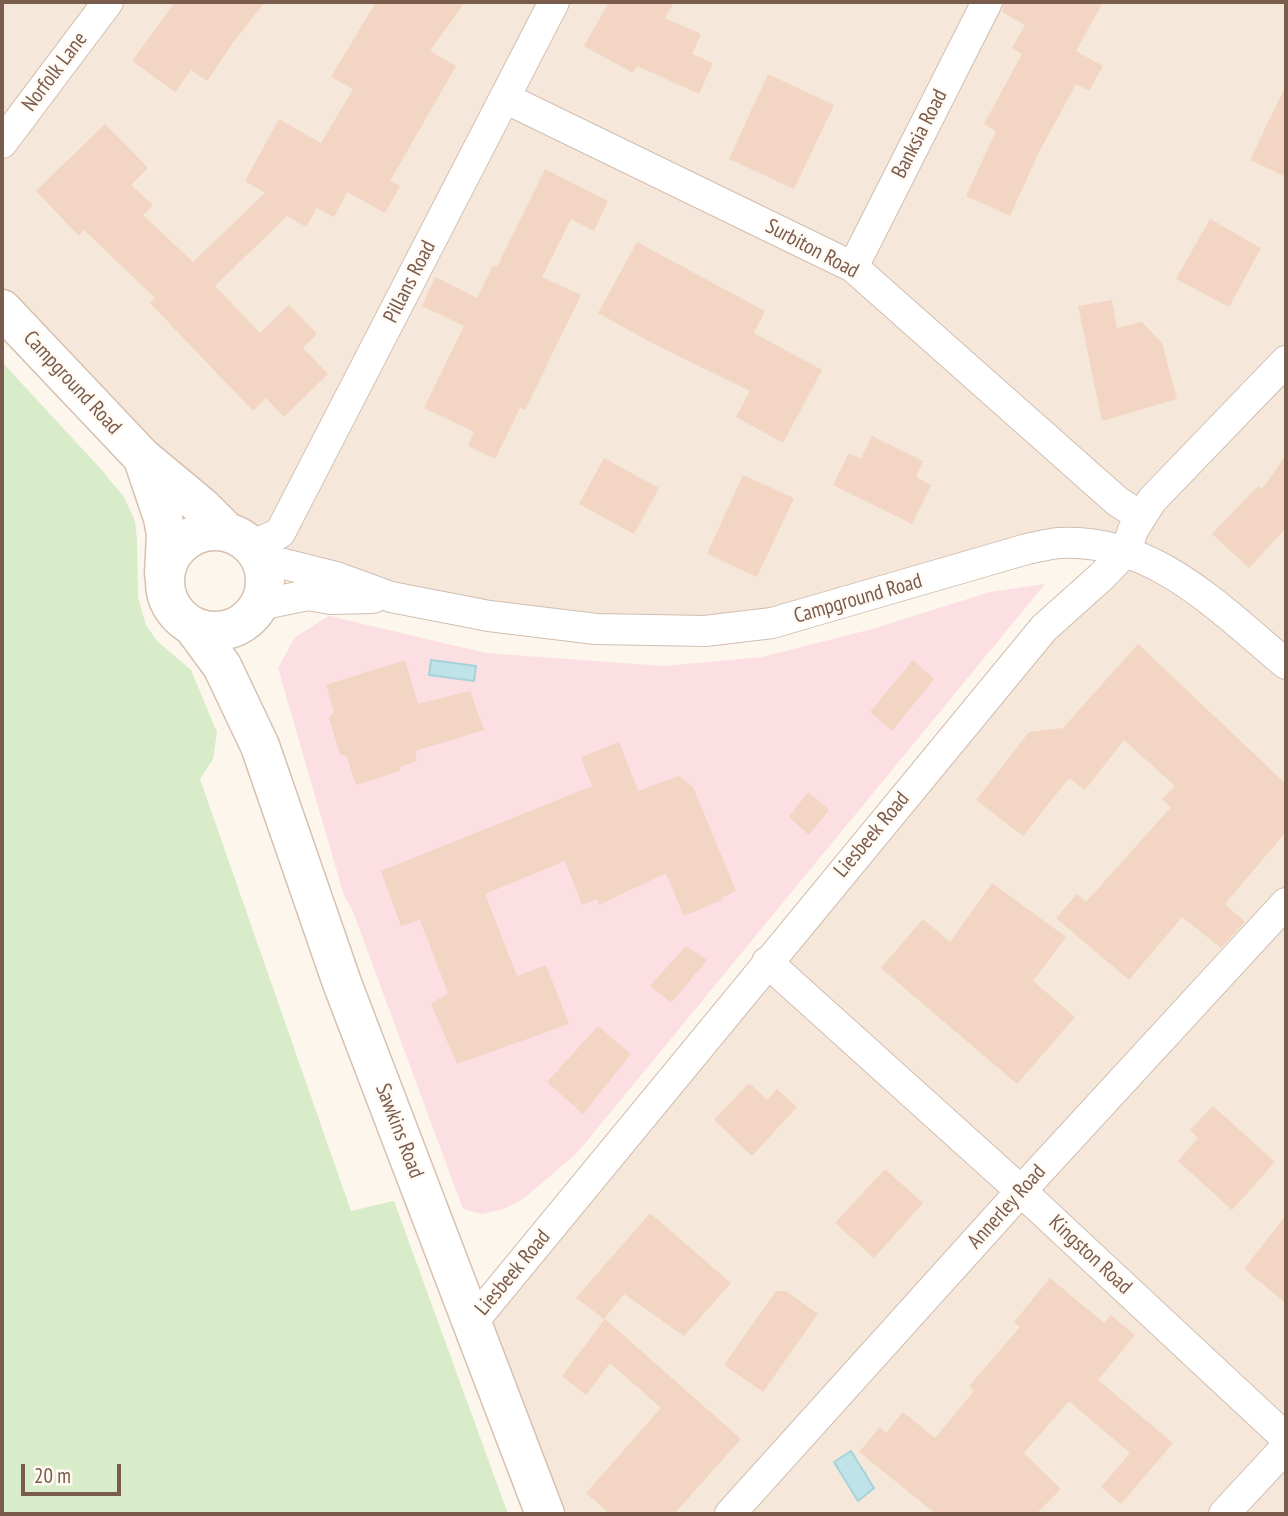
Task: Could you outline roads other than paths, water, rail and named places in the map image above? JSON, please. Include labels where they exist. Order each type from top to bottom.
[{"type":"street","name":"Norfolk Lane","points":[[2,143],[108,2]]},
{"type":"street","name":"Pillans Road","points":[[246,545],[280,533],[554,2]]},
{"type":"street","name":"Banksia Road","points":[[853,267],[987,2]]},
{"type":"street","name":"Surbiton Road","points":[[505,98],[853,267],[1117,501],[1141,517]]},
{"type":"street","name":"Campground Road","points":[[2,309],[142,457],[246,545],[391,597],[489,616],[596,629],[705,631],[772,623],[1027,549],[1058,543],[1093,544],[1126,551],[1149,560],[1189,585],[1286,664]]},
{"type":"street","name":"Liesbeek Road","points":[[472,1323],[1044,628],[1126,551],[1133,530],[1152,500],[1286,361]]},
{"type":"street","name":"Campground Road","points":[[142,457],[166,534],[164,579]]},
{"type":"street","points":[[209,531],[246,545],[265,573],[265,589],[253,612],[231,629],[212,632],[194,628],[181,620],[166,595],[164,579],[168,562],[178,547],[192,536],[209,531]]},
{"type":"street","name":"Campground Road","points":[[253,612],[308,595],[331,599],[391,597]]},
{"type":"street","name":"Sawkins Road","points":[[253,612],[245,651],[260,746]]},
{"type":"street","name":"Sawkins Road","points":[[194,628],[222,666],[260,746],[342,983],[545,1514]]},
{"type":"street","name":"Annerley Road","points":[[730,1514],[1021,1191],[1286,903]]},
{"type":"street","name":"Kingston Road","points":[[767,962],[1021,1191],[1286,1438]]},
{"type":"street","points":[[1224,1514],[1286,1447]]},
{"type":"water","points":[[431,660],[476,666],[474,681],[429,675]]},
{"type":"water","points":[[851,1451],[874,1488],[858,1501],[834,1462]]}]
